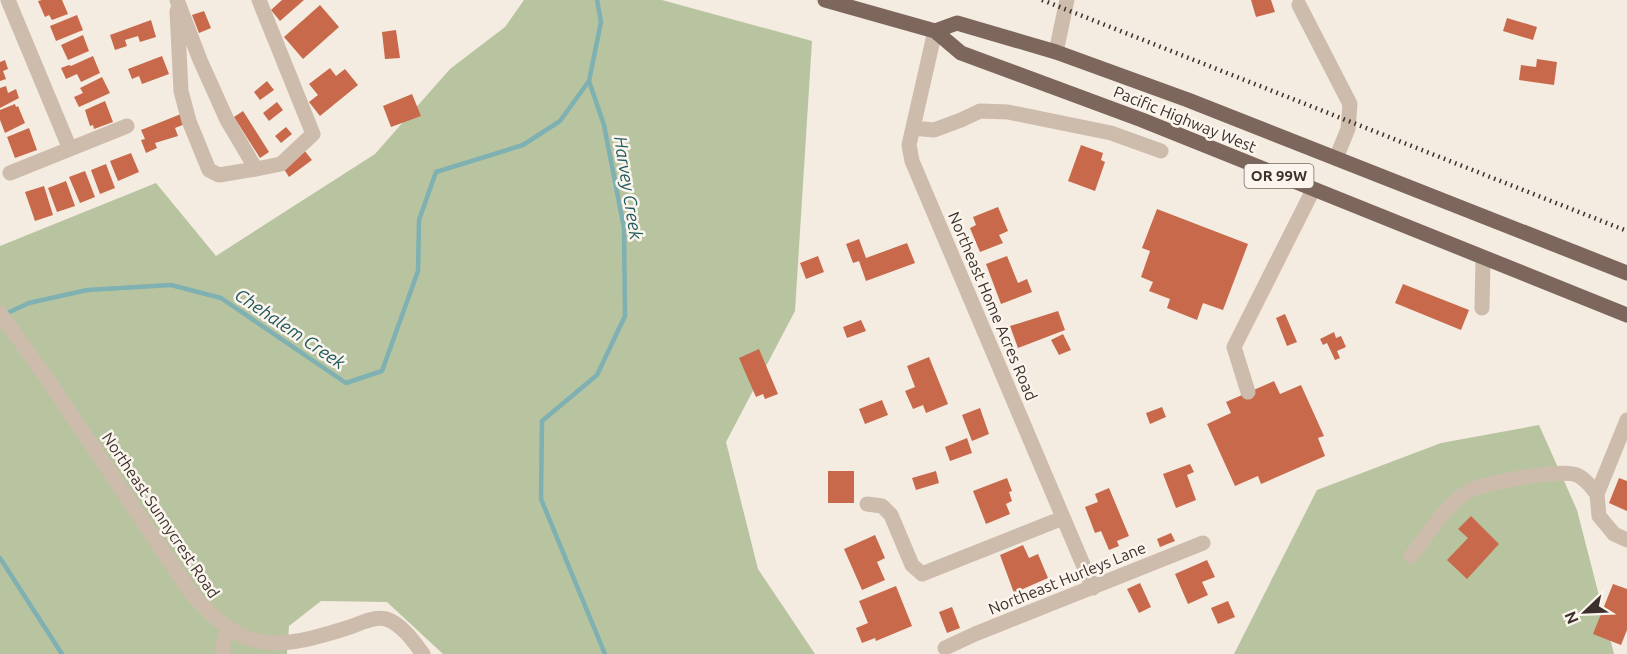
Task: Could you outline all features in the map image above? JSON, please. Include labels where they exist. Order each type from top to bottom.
[{"type":"main road","name":"Pacific Highway West","points":[[825,0],[935,31],[961,53],[1142,120],[1627,315]]},
{"type":"main road","name":"Pacific Highway West","points":[[935,31],[957,23],[1056,52],[1188,100],[1627,273]]},
{"type":"street","points":[[8,0],[70,149]]},
{"type":"street","points":[[177,0],[200,60],[227,120],[256,169]]},
{"type":"street","points":[[177,0],[177,44],[181,91],[189,121],[209,170],[219,175],[281,164],[313,134],[259,0]]},
{"type":"street","points":[[1056,52],[1067,0]]},
{"type":"street","points":[[1299,5],[1350,104],[1348,129],[1336,158]]},
{"type":"street","name":"Northeast Home Acres Road","points":[[935,31],[909,145],[912,161],[1093,588]]},
{"type":"street","points":[[914,128],[934,130],[980,111],[1008,112],[1111,133],[1161,151]]},
{"type":"street","points":[[10,173],[127,126]]},
{"type":"street","points":[[1248,393],[1234,347],[1313,190]]},
{"type":"street","points":[[1482,308],[1483,258]]},
{"type":"street","name":"Northeast Sunnycrest Road","points":[[0,314],[50,383],[192,594],[208,615],[227,631],[256,645],[295,645],[370,620],[387,619],[397,625],[423,654]]},
{"type":"street","points":[[1627,420],[1597,494],[1599,516],[1614,534],[1627,540]]},
{"type":"street","points":[[1411,556],[1447,511],[1470,491],[1503,481],[1545,474],[1571,473],[1587,482],[1597,494]]},
{"type":"street","points":[[867,504],[882,506],[891,515],[912,565],[922,574],[1063,518]]},
{"type":"street","name":"Northeast Hurleys Lane","points":[[945,648],[1203,543]]},
{"type":"street","points":[[224,654],[223,644],[227,631]]},
{"type":"green space","points":[[524,0],[662,0],[812,41],[795,311],[726,442],[758,569],[815,654],[443,654],[387,602],[321,601],[289,626],[287,654],[0,654],[0,246],[156,183],[216,256],[375,154],[450,69],[505,27]]},
{"type":"green space","points":[[1539,425],[1577,510],[1614,654],[1234,654],[1317,490],[1441,443]]},
{"type":"building","points":[[62,0],[68,14],[52,20],[49,15],[45,17],[38,1]]},
{"type":"building","points":[[282,0],[304,0],[280,21],[271,10]]},
{"type":"building","points":[[1251,0],[1271,0],[1275,12],[1256,17]]},
{"type":"building","points":[[320,5],[339,27],[303,59],[284,37]]},
{"type":"building","points":[[204,11],[211,28],[199,33],[192,15]]},
{"type":"building","points":[[77,15],[83,30],[56,41],[50,26]]},
{"type":"building","points":[[1507,18],[1537,27],[1533,40],[1503,31]]},
{"type":"building","points":[[151,20],[156,37],[140,42],[138,36],[125,40],[127,46],[115,50],[110,35]]},
{"type":"building","points":[[396,30],[400,58],[385,59],[382,32]]},
{"type":"building","points":[[83,35],[89,51],[68,60],[61,45]]},
{"type":"building","points":[[93,56],[100,73],[81,82],[77,74],[66,79],[61,68]]},
{"type":"building","points":[[162,56],[169,74],[142,84],[139,76],[132,79],[128,69]]},
{"type":"building","points":[[1537,59],[1557,62],[1554,85],[1519,80],[1521,65],[1536,67]]},
{"type":"building","points":[[5,60],[8,69],[3,71],[6,79],[0,81],[0,62]]},
{"type":"building","points":[[330,68],[336,76],[345,69],[358,85],[320,116],[309,102],[318,95],[309,84]]},
{"type":"building","points":[[102,77],[110,93],[79,107],[74,97],[83,93],[80,88]]},
{"type":"building","points":[[267,81],[274,90],[260,100],[254,92]]},
{"type":"building","points":[[6,86],[8,93],[16,89],[19,98],[0,108],[0,88]]},
{"type":"building","points":[[412,94],[421,116],[391,127],[383,106]]},
{"type":"building","points":[[105,101],[113,122],[94,129],[93,125],[90,126],[85,110]]},
{"type":"building","points":[[277,102],[283,110],[269,121],[263,113]]},
{"type":"building","points":[[15,104],[25,123],[5,133],[0,120],[0,110]]},
{"type":"building","points":[[243,111],[269,152],[260,158],[234,117]]},
{"type":"building","points":[[181,114],[185,124],[175,128],[178,136],[155,143],[157,148],[146,153],[141,140],[145,139],[141,130]]},
{"type":"building","points":[[286,127],[292,134],[281,143],[275,136]]},
{"type":"building","points":[[29,128],[37,150],[15,158],[7,137]]},
{"type":"building","points":[[1081,145],[1103,153],[1101,160],[1105,162],[1095,191],[1068,181]]},
{"type":"building","points":[[304,150],[312,160],[289,177],[282,166]]},
{"type":"building","points":[[131,153],[139,172],[118,181],[110,161]]},
{"type":"building","points":[[106,164],[115,188],[100,194],[91,170]]},
{"type":"building","points":[[85,171],[95,197],[80,203],[69,177]]},
{"type":"building","points":[[66,181],[75,206],[57,212],[48,188]]},
{"type":"building","points":[[44,186],[53,215],[35,221],[25,192]]},
{"type":"building","points":[[998,207],[1008,231],[999,235],[1003,243],[980,252],[970,228],[976,225],[973,217]]},
{"type":"building","points":[[1157,209],[1248,244],[1223,310],[1203,303],[1197,320],[1167,308],[1170,299],[1149,291],[1153,282],[1141,277],[1150,251],[1142,248]]},
{"type":"building","points":[[859,239],[866,258],[907,243],[915,263],[866,281],[859,261],[853,263],[846,244]]},
{"type":"building","points":[[818,256],[824,272],[806,279],[800,263]]},
{"type":"building","points":[[1007,256],[1018,283],[1027,279],[1032,292],[1001,304],[986,264]]},
{"type":"building","points":[[1403,284],[1469,310],[1461,330],[1395,303]]},
{"type":"building","points":[[1058,311],[1065,330],[1018,348],[1010,326]]},
{"type":"building","points":[[1285,314],[1297,342],[1287,346],[1276,318]]},
{"type":"building","points":[[861,320],[866,331],[847,338],[843,327]]},
{"type":"building","points":[[1334,332],[1336,338],[1341,336],[1346,347],[1337,351],[1340,358],[1335,360],[1327,343],[1323,345],[1320,339]]},
{"type":"building","points":[[1063,334],[1071,350],[1059,355],[1051,340]]},
{"type":"building","points":[[759,349],[778,394],[765,399],[763,394],[756,397],[739,358]]},
{"type":"building","points":[[929,357],[948,404],[926,413],[923,405],[913,409],[905,391],[915,387],[907,366]]},
{"type":"building","points":[[1274,381],[1280,394],[1301,385],[1324,436],[1318,438],[1325,456],[1261,484],[1258,476],[1235,486],[1207,424],[1231,413],[1226,402]]},
{"type":"building","points":[[882,400],[888,415],[865,424],[859,409]]},
{"type":"building","points":[[1162,407],[1166,417],[1150,424],[1146,413]]},
{"type":"building","points":[[980,408],[989,434],[972,441],[962,415]]},
{"type":"building","points":[[967,438],[972,453],[950,461],[945,447]]},
{"type":"building","points":[[1190,464],[1194,472],[1187,475],[1196,500],[1176,508],[1163,474]]},
{"type":"building","points":[[828,471],[854,471],[854,503],[828,503]]},
{"type":"building","points":[[936,471],[939,483],[916,490],[912,478]]},
{"type":"building","points":[[1007,478],[1012,491],[1009,492],[1012,501],[1006,504],[1010,514],[986,524],[973,491]]},
{"type":"building","points":[[1619,478],[1627,481],[1627,511],[1609,503]]},
{"type":"building","points":[[1109,488],[1129,536],[1117,541],[1119,546],[1109,550],[1101,531],[1095,533],[1085,507],[1098,502],[1095,494]]},
{"type":"building","points":[[1471,516],[1499,544],[1467,579],[1447,560],[1468,538],[1458,529]]},
{"type":"building","points":[[1171,533],[1175,541],[1160,547],[1157,539]]},
{"type":"building","points":[[875,535],[885,558],[877,562],[885,580],[862,590],[844,549]]},
{"type":"building","points":[[1023,545],[1029,558],[1038,554],[1048,578],[1014,593],[1000,555]]},
{"type":"building","points":[[1207,560],[1215,577],[1202,582],[1208,595],[1188,604],[1175,574]]},
{"type":"building","points":[[1140,583],[1151,607],[1139,613],[1127,589]]},
{"type":"building","points":[[1613,584],[1627,589],[1627,630],[1621,645],[1593,634]]},
{"type":"building","points":[[896,586],[912,626],[876,641],[875,638],[862,643],[856,628],[868,623],[859,601]]},
{"type":"building","points":[[1228,601],[1235,617],[1218,624],[1211,608]]},
{"type":"building","points":[[952,607],[960,628],[947,633],[939,612]]},
{"type":"waterway","name":"Chehalem Creek","points":[[3,315],[29,303],[87,290],[171,285],[221,298],[346,383],[382,371],[418,271],[419,220],[436,172],[523,145],[560,121],[589,81],[601,22],[597,0]]},
{"type":"waterway","name":"Harvey Creek","points":[[589,81],[604,125],[624,228],[625,316],[597,375],[542,421],[541,499],[605,654]]},
{"type":"waterway","name":"Chehalem Creek","points":[[0,558],[62,654]]},
{"type":"railway","points":[[1042,0],[1627,231]]}]
